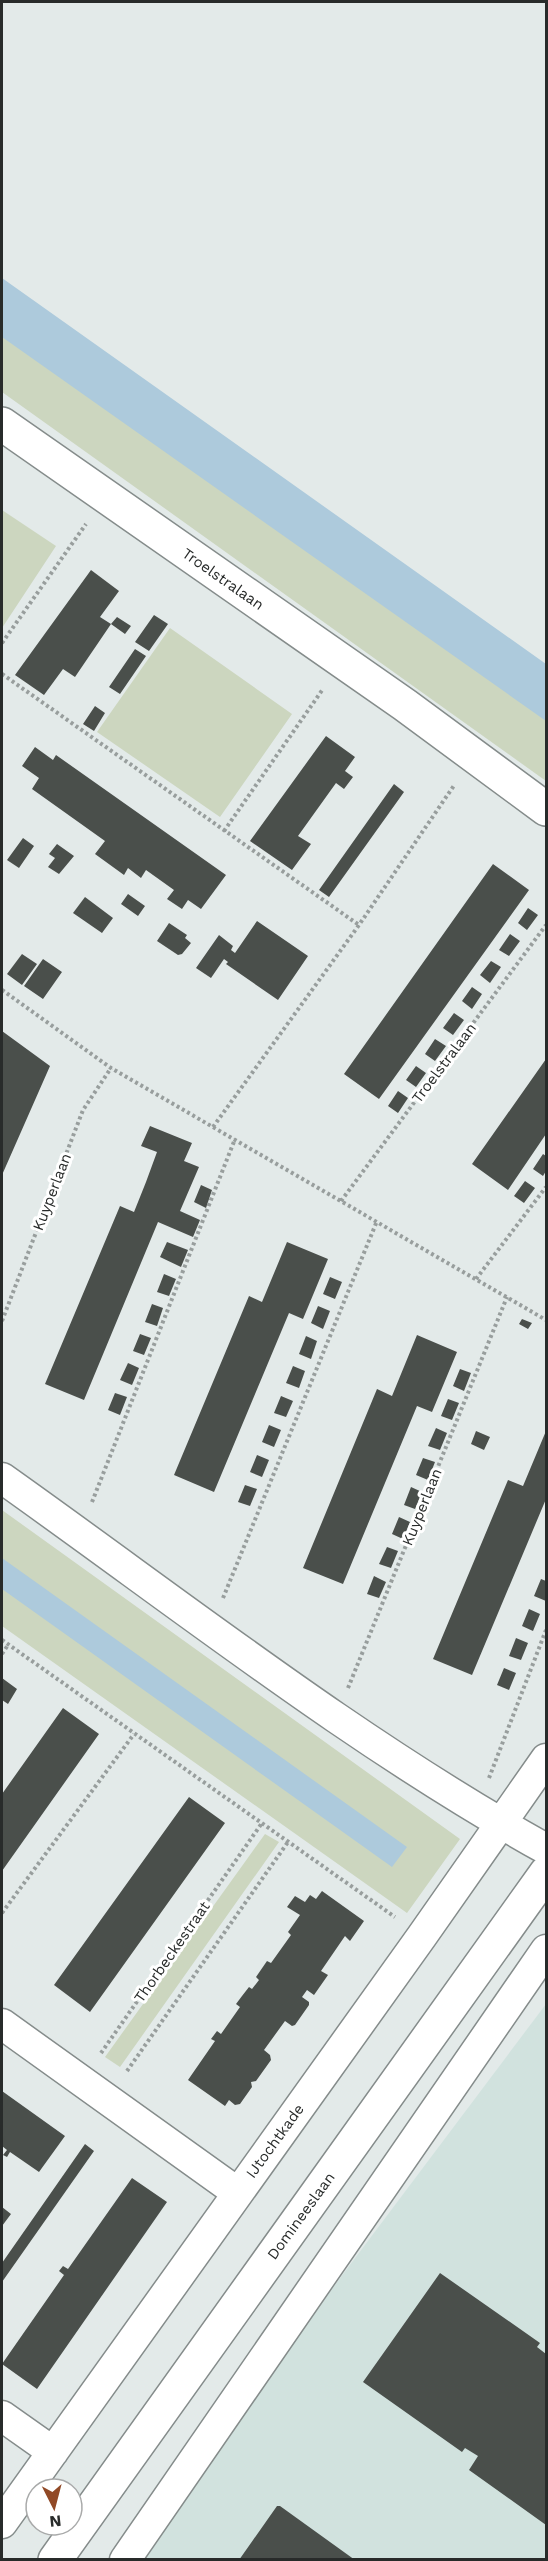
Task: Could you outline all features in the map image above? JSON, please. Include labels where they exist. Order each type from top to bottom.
[{"type":"street","name":"Troelstralaan","points":[[2,424],[342,662],[546,809]]},
{"type":"street","points":[[2,1478],[210,1631],[489,1816],[546,1849]]},
{"type":"street","name":"IJtochtkade","points":[[2,2523],[422,1936],[489,1816],[546,1759]]},
{"type":"street","name":"Domineeslaan","points":[[55,2559],[546,1873]]},
{"type":"street","points":[[124,2559],[546,1950]]},
{"type":"street","points":[[2,2024],[238,2193]]},
{"type":"street","points":[[2,2416],[52,2452]]},
{"type":"path","points":[[2,643],[105,496]]},
{"type":"path","points":[[224,831],[342,662]]},
{"type":"path","points":[[2,674],[359,925]]},
{"type":"path","points":[[213,1127],[359,925],[474,756]]},
{"type":"path","name":"Troelstralaan","points":[[341,1201],[546,925]]},
{"type":"path","points":[[2,990],[111,1068],[546,1320]]},
{"type":"path","name":"Kuyperlaan","points":[[2,1321],[83,1110],[111,1068]]},
{"type":"path","points":[[80,1534],[235,1139]]},
{"type":"path","points":[[476,1279],[546,1187]]},
{"type":"path","points":[[210,1631],[377,1221]]},
{"type":"path","name":"Kuyperlaan","points":[[336,1716],[507,1297]]},
{"type":"path","points":[[489,1816],[546,1630]]},
{"type":"path","points":[[2,1640],[422,1936]]},
{"type":"path","points":[[2,1654],[8,1645]]},
{"type":"path","points":[[2,1913],[134,1734]]},
{"type":"path","name":"Thorbeckestraat","points":[[82,2081],[262,1823]]},
{"type":"path","points":[[108,2099],[288,1842]]},
{"type":"shaded area","points":[[546,2004],[546,2559],[129,2559]]},
{"type":"green space","points":[[2,332],[546,697],[546,781],[2,392]]},
{"type":"green space","points":[[2,510],[56,546],[2,628]]},
{"type":"green space","points":[[170,628],[292,714],[220,817],[97,732]]},
{"type":"green space","points":[[2,1510],[460,1839],[407,1913],[2,1626]]},
{"type":"green space","points":[[265,1834],[279,1842],[120,2067],[105,2057]]},
{"type":"water","points":[[2,278],[546,664],[546,721],[2,337]]},
{"type":"water","points":[[2,1558],[407,1847],[392,1867],[2,1589]]},
{"type":"building","points":[[91,570],[119,591],[100,617],[111,624],[75,677],[63,669],[44,695],[15,675]]},
{"type":"building","points":[[154,615],[168,624],[149,651],[135,642]]},
{"type":"building","points":[[117,617],[131,626],[125,634],[111,624]]},
{"type":"building","points":[[135,649],[146,656],[120,694],[109,687]]},
{"type":"building","points":[[95,706],[105,713],[94,731],[83,724]]},
{"type":"building","points":[[326,736],[355,757],[345,771],[353,777],[344,789],[336,783],[298,836],[311,844],[292,870],[250,841]]},
{"type":"building","points":[[35,747],[53,760],[56,755],[226,875],[201,909],[188,900],[182,909],[167,899],[174,890],[146,870],[141,878],[128,868],[124,875],[95,854],[105,841],[32,789],[39,778],[22,766]]},
{"type":"building","points":[[394,784],[404,792],[329,897],[319,890]]},
{"type":"building","points":[[23,838],[34,846],[19,868],[7,860]]},
{"type":"building","points":[[57,844],[74,856],[59,874],[48,867],[55,858],[49,854]]},
{"type":"building","points":[[493,864],[529,890],[379,1099],[344,1074]]},
{"type":"building","points":[[128,894],[145,906],[138,916],[121,904]]},
{"type":"building","points":[[85,897],[113,918],[102,933],[73,913]]},
{"type":"building","points":[[528,908],[538,915],[527,930],[518,923]]},
{"type":"building","points":[[257,921],[308,956],[278,1000],[226,964],[228,962],[224,959],[211,978],[196,968],[219,935],[233,946],[231,950],[235,953]]},
{"type":"building","points":[[169,923],[187,935],[185,938],[191,943],[182,954],[178,955],[157,941]]},
{"type":"building","points":[[510,934],[520,941],[509,956],[499,950]]},
{"type":"building","points":[[22,954],[37,964],[22,985],[7,974]]},
{"type":"building","points":[[43,959],[62,972],[43,999],[24,986]]},
{"type":"building","points":[[491,961],[501,967],[490,983],[480,975]]},
{"type":"building","points":[[472,987],[482,994],[472,1009],[462,1001]]},
{"type":"building","points":[[454,1013],[464,1020],[453,1035],[443,1028]]},
{"type":"building","points":[[2,1031],[50,1066],[2,1175]]},
{"type":"building","points":[[435,1039],[446,1046],[435,1061],[425,1054]]},
{"type":"building","points":[[546,1059],[546,1134],[508,1190],[472,1164]]},
{"type":"building","points":[[416,1066],[426,1073],[416,1087],[406,1080]]},
{"type":"building","points":[[398,1091],[408,1098],[398,1113],[388,1106]]},
{"type":"building","points":[[150,1126],[192,1143],[184,1161],[199,1167],[180,1211],[200,1220],[193,1237],[158,1222],[84,1400],[45,1384],[120,1206],[134,1212],[157,1152],[141,1146]]},
{"type":"building","points":[[543,1154],[546,1156],[546,1171],[543,1176],[533,1169]]},
{"type":"building","points":[[525,1181],[535,1188],[524,1203],[514,1196]]},
{"type":"building","points":[[201,1185],[212,1190],[206,1208],[194,1202]]},
{"type":"building","points":[[167,1242],[188,1250],[181,1267],[160,1257]]},
{"type":"building","points":[[287,1242],[328,1259],[303,1319],[289,1313],[214,1492],[174,1475],[249,1296],[262,1302]]},
{"type":"building","points":[[164,1274],[176,1279],[169,1296],[157,1292]]},
{"type":"building","points":[[330,1277],[342,1282],[335,1299],[323,1294]]},
{"type":"building","points":[[152,1304],[163,1308],[157,1326],[145,1322]]},
{"type":"building","points":[[318,1306],[330,1311],[323,1329],[311,1323]]},
{"type":"building","points":[[522,1319],[532,1323],[528,1329],[519,1324]]},
{"type":"building","points":[[140,1334],[151,1338],[144,1355],[133,1351]]},
{"type":"building","points":[[417,1335],[457,1352],[432,1412],[417,1406],[343,1584],[303,1568],[377,1389],[392,1396]]},
{"type":"building","points":[[306,1336],[317,1341],[311,1359],[299,1354]]},
{"type":"building","points":[[128,1363],[139,1368],[132,1385],[120,1380]]},
{"type":"building","points":[[293,1366],[305,1371],[299,1388],[286,1383]]},
{"type":"building","points":[[460,1369],[471,1373],[464,1391],[453,1386]]},
{"type":"building","points":[[115,1393],[127,1397],[120,1415],[108,1410]]},
{"type":"building","points":[[281,1396],[293,1401],[286,1417],[274,1413]]},
{"type":"building","points":[[448,1399],[459,1403],[452,1420],[441,1416]]},
{"type":"building","points":[[269,1425],[281,1430],[274,1447],[262,1442]]},
{"type":"building","points":[[436,1428],[447,1433],[440,1450],[428,1446]]},
{"type":"building","points":[[476,1431],[490,1437],[484,1450],[471,1444]]},
{"type":"building","points":[[546,1431],[546,1499],[472,1675],[433,1659],[508,1480],[523,1486]]},
{"type":"building","points":[[257,1455],[269,1460],[262,1477],[250,1472]]},
{"type":"building","points":[[423,1458],[435,1462],[428,1480],[416,1475]]},
{"type":"building","points":[[245,1485],[257,1489],[250,1506],[238,1502]]},
{"type":"building","points":[[411,1487],[422,1492],[415,1509],[404,1505]]},
{"type":"building","points":[[399,1517],[410,1522],[403,1539],[392,1534]]},
{"type":"building","points":[[387,1547],[398,1551],[391,1568],[379,1564]]},
{"type":"building","points":[[374,1576],[386,1582],[379,1598],[367,1594]]},
{"type":"building","points":[[541,1579],[546,1581],[546,1601],[534,1596]]},
{"type":"building","points":[[529,1609],[540,1614],[533,1631],[522,1626]]},
{"type":"building","points":[[516,1638],[528,1643],[521,1660],[509,1656]]},
{"type":"building","points":[[504,1668],[516,1673],[509,1690],[497,1685]]},
{"type":"building","points":[[2,1678],[17,1689],[8,1704],[2,1700]]},
{"type":"building","points":[[63,1708],[99,1734],[2,1871],[2,1794]]},
{"type":"building","points":[[189,1797],[225,1823],[90,2012],[54,1985]]},
{"type":"building","points":[[322,1891],[364,1921],[350,1941],[345,1936],[321,1971],[328,1975],[314,1995],[307,1990],[302,1997],[309,2002],[309,2005],[295,2025],[292,2026],[285,2021],[264,2050],[270,2055],[271,2060],[256,2081],[251,2082],[252,2087],[240,2104],[235,2105],[229,2100],[225,2106],[188,2080],[215,2041],[211,2039],[217,2031],[221,2034],[240,2007],[236,2004],[249,1987],[252,1989],[259,1980],[256,1977],[267,1961],[271,1963],[291,1935],[288,1932],[300,1915],[287,1907],[295,1896],[305,1902],[310,1895],[316,1899]]},
{"type":"building","points":[[2,2091],[65,2136],[39,2172],[10,2152],[7,2157],[3,2155],[7,2150],[2,2146]]},
{"type":"building","points":[[85,2144],[94,2151],[2,2282],[2,2263]]},
{"type":"building","points":[[132,2178],[167,2202],[37,2389],[2,2364],[64,2275],[59,2271],[63,2266],[68,2269]]},
{"type":"building","points":[[2,2207],[11,2214],[2,2226]]},
{"type":"building","points":[[440,2273],[540,2343],[537,2347],[546,2354],[546,2525],[469,2470],[478,2456],[465,2448],[462,2452],[363,2382]]},
{"type":"building","points":[[277,2506],[280,2506],[355,2560],[239,2560]]}]
